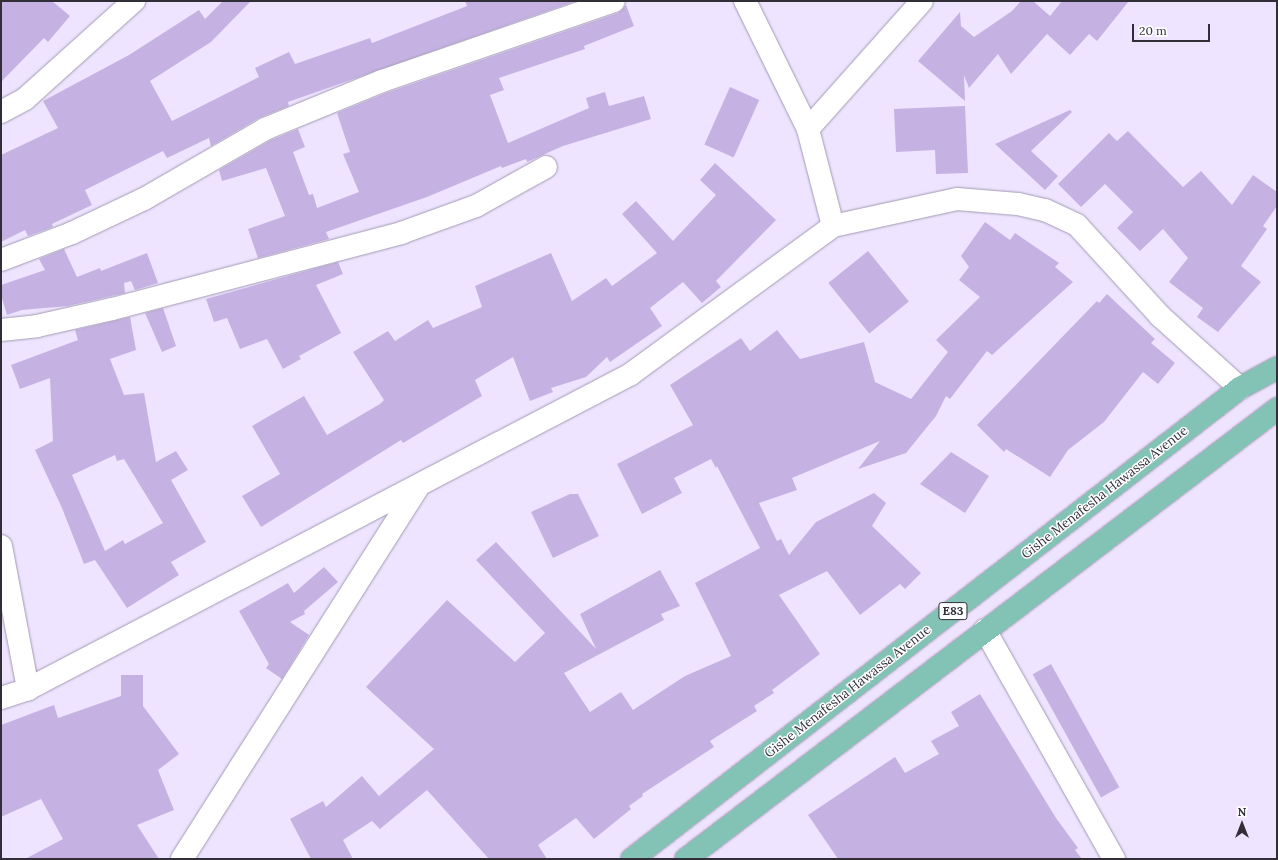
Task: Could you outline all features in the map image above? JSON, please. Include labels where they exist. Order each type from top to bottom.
[{"type":"main road","name":"Gishe Menafesha Hawassa Avenue","points":[[632,859],[1240,388],[1277,368]]},
{"type":"main road","name":"E83","points":[[686,859],[1277,409]]},
{"type":"street","points":[[1,112],[25,99],[134,1]]},
{"type":"street","points":[[1,260],[72,233],[144,199],[265,129],[382,81],[614,1]]},
{"type":"street","points":[[745,1],[808,129],[833,226]]},
{"type":"street","points":[[808,129],[922,1]]},
{"type":"street","points":[[1,330],[37,326],[112,308],[401,233],[476,206],[546,167]]},
{"type":"street","points":[[1,698],[28,688],[417,488],[631,374],[833,226],[957,199],[1018,204],[1045,210],[1077,225],[1160,316],[1240,388]]},
{"type":"street","points":[[182,859],[417,488]]},
{"type":"street","points":[[1,546],[28,688]]},
{"type":"street","points":[[985,630],[1114,859]]},
{"type":"building","points":[[1,1],[52,1],[70,16],[48,42],[44,38],[1,82]]},
{"type":"building","points":[[223,1],[251,1],[211,42],[150,81],[172,121],[259,77],[255,68],[289,52],[295,64],[370,38],[372,43],[467,6],[465,1],[576,1],[288,102],[289,106],[259,118],[211,146],[209,138],[167,158],[163,151],[85,190],[92,205],[52,224],[53,227],[28,236],[25,230],[1,242],[1,155],[58,128],[43,101],[129,55],[199,10],[205,19]]},
{"type":"building","points":[[1021,1],[1033,1],[1050,16],[1062,1],[1129,1],[1097,41],[1089,34],[1070,55],[1047,34],[1011,74],[998,54],[969,88],[964,75],[965,101],[918,61],[960,12],[961,26],[974,37],[1012,11]]},
{"type":"building","points":[[626,5],[634,26],[584,46],[585,49],[499,78],[504,90],[490,95],[508,143],[589,108],[586,98],[605,92],[609,106],[644,96],[651,119],[563,146],[527,162],[526,159],[502,168],[501,166],[427,197],[326,232],[329,239],[258,258],[248,229],[285,216],[266,168],[222,181],[219,170],[271,140],[298,129],[305,147],[293,152],[309,195],[313,194],[317,208],[359,192],[343,154],[350,152],[337,113],[386,93],[618,13]]},
{"type":"building","points":[[730,87],[759,100],[734,158],[704,145]]},
{"type":"building","points":[[965,106],[968,173],[936,174],[935,150],[896,152],[894,109]]},
{"type":"building","points":[[1070,110],[1072,112],[1031,151],[1058,176],[1045,190],[995,144]]},
{"type":"building","points":[[1128,131],[1183,187],[1201,171],[1232,205],[1253,175],[1277,192],[1277,206],[1263,226],[1267,229],[1241,266],[1261,282],[1218,332],[1197,317],[1203,308],[1169,282],[1188,258],[1163,229],[1140,251],[1117,228],[1133,212],[1105,184],[1081,207],[1058,184],[1109,133],[1117,141]]},
{"type":"building","points":[[715,163],[776,220],[716,281],[721,287],[702,303],[683,282],[650,308],[662,326],[610,362],[607,357],[586,377],[551,388],[553,392],[530,401],[513,357],[475,380],[482,396],[403,443],[401,440],[261,527],[242,496],[280,474],[252,426],[304,396],[327,435],[380,404],[384,400],[353,352],[388,331],[395,341],[428,320],[433,328],[482,307],[475,286],[551,253],[572,301],[606,278],[612,286],[657,253],[622,214],[636,201],[673,241],[716,195],[700,180]]},
{"type":"building","points":[[985,222],[1010,240],[1015,233],[1059,263],[1055,267],[1073,282],[992,355],[987,351],[950,399],[946,396],[936,416],[906,453],[858,469],[880,441],[792,478],[797,490],[759,503],[777,541],[781,539],[789,555],[816,522],[874,493],[886,503],[872,526],[921,573],[905,589],[900,584],[860,615],[827,571],[779,595],[820,654],[772,690],[774,693],[754,706],[757,711],[710,741],[714,747],[642,794],[643,796],[629,806],[631,809],[594,839],[576,818],[538,845],[547,859],[489,859],[427,790],[380,829],[372,821],[343,840],[353,859],[311,859],[290,819],[323,801],[326,807],[362,776],[379,796],[434,749],[366,687],[447,600],[515,662],[545,633],[476,560],[496,542],[596,649],[580,614],[660,570],[680,606],[661,614],[664,620],[564,673],[590,712],[621,692],[633,710],[685,676],[731,656],[695,583],[760,548],[717,466],[716,468],[711,459],[674,478],[682,493],[642,514],[617,464],[693,425],[670,385],[741,338],[750,351],[777,330],[800,359],[864,342],[875,382],[911,399],[948,352],[936,340],[980,297],[959,280],[969,267],[961,256]]},
{"type":"building","points":[[64,249],[77,277],[100,268],[101,271],[147,253],[158,283],[135,290],[131,281],[124,283],[125,293],[68,306],[22,310],[7,315],[1,295],[1,285],[45,270],[39,259]]},
{"type":"building","points":[[868,251],[909,302],[869,334],[828,283]]},
{"type":"building","points":[[338,262],[343,274],[316,285],[341,333],[299,356],[301,359],[283,369],[267,339],[240,349],[227,318],[214,322],[206,299]]},
{"type":"building","points":[[1107,294],[1155,339],[1151,343],[1175,363],[1158,384],[1143,372],[1104,422],[1068,450],[1050,477],[1006,449],[1004,452],[977,425],[1097,301],[1099,303]]},
{"type":"building","points":[[163,308],[176,346],[162,352],[145,313]]},
{"type":"building","points":[[130,317],[136,350],[110,359],[124,395],[144,393],[156,462],[176,451],[188,470],[171,480],[206,542],[171,562],[179,575],[127,608],[95,560],[84,564],[62,508],[35,450],[53,441],[50,378],[20,389],[11,365],[78,340],[75,330]],"holes":[[[115,455],[117,461],[124,459],[163,523],[125,544],[123,540],[105,551],[72,475]]]},
{"type":"building","points":[[951,452],[989,476],[965,513],[920,484]]},
{"type":"building","points":[[570,494],[578,494],[599,536],[553,558],[531,512]]},
{"type":"building","points":[[324,567],[338,582],[304,611],[305,614],[290,622],[309,635],[282,679],[266,668],[269,664],[239,611],[288,583],[294,593]]},
{"type":"building","points":[[1051,664],[1119,787],[1101,798],[1033,674]]},
{"type":"building","points":[[121,675],[143,675],[143,706],[179,754],[158,770],[174,810],[137,825],[159,859],[25,859],[63,839],[41,799],[1,817],[1,725],[54,705],[58,718],[121,696]]},
{"type":"building","points":[[980,694],[1056,818],[1078,848],[1075,850],[1082,859],[838,859],[808,815],[895,757],[905,773],[939,754],[931,741],[959,726],[951,712]]}]
